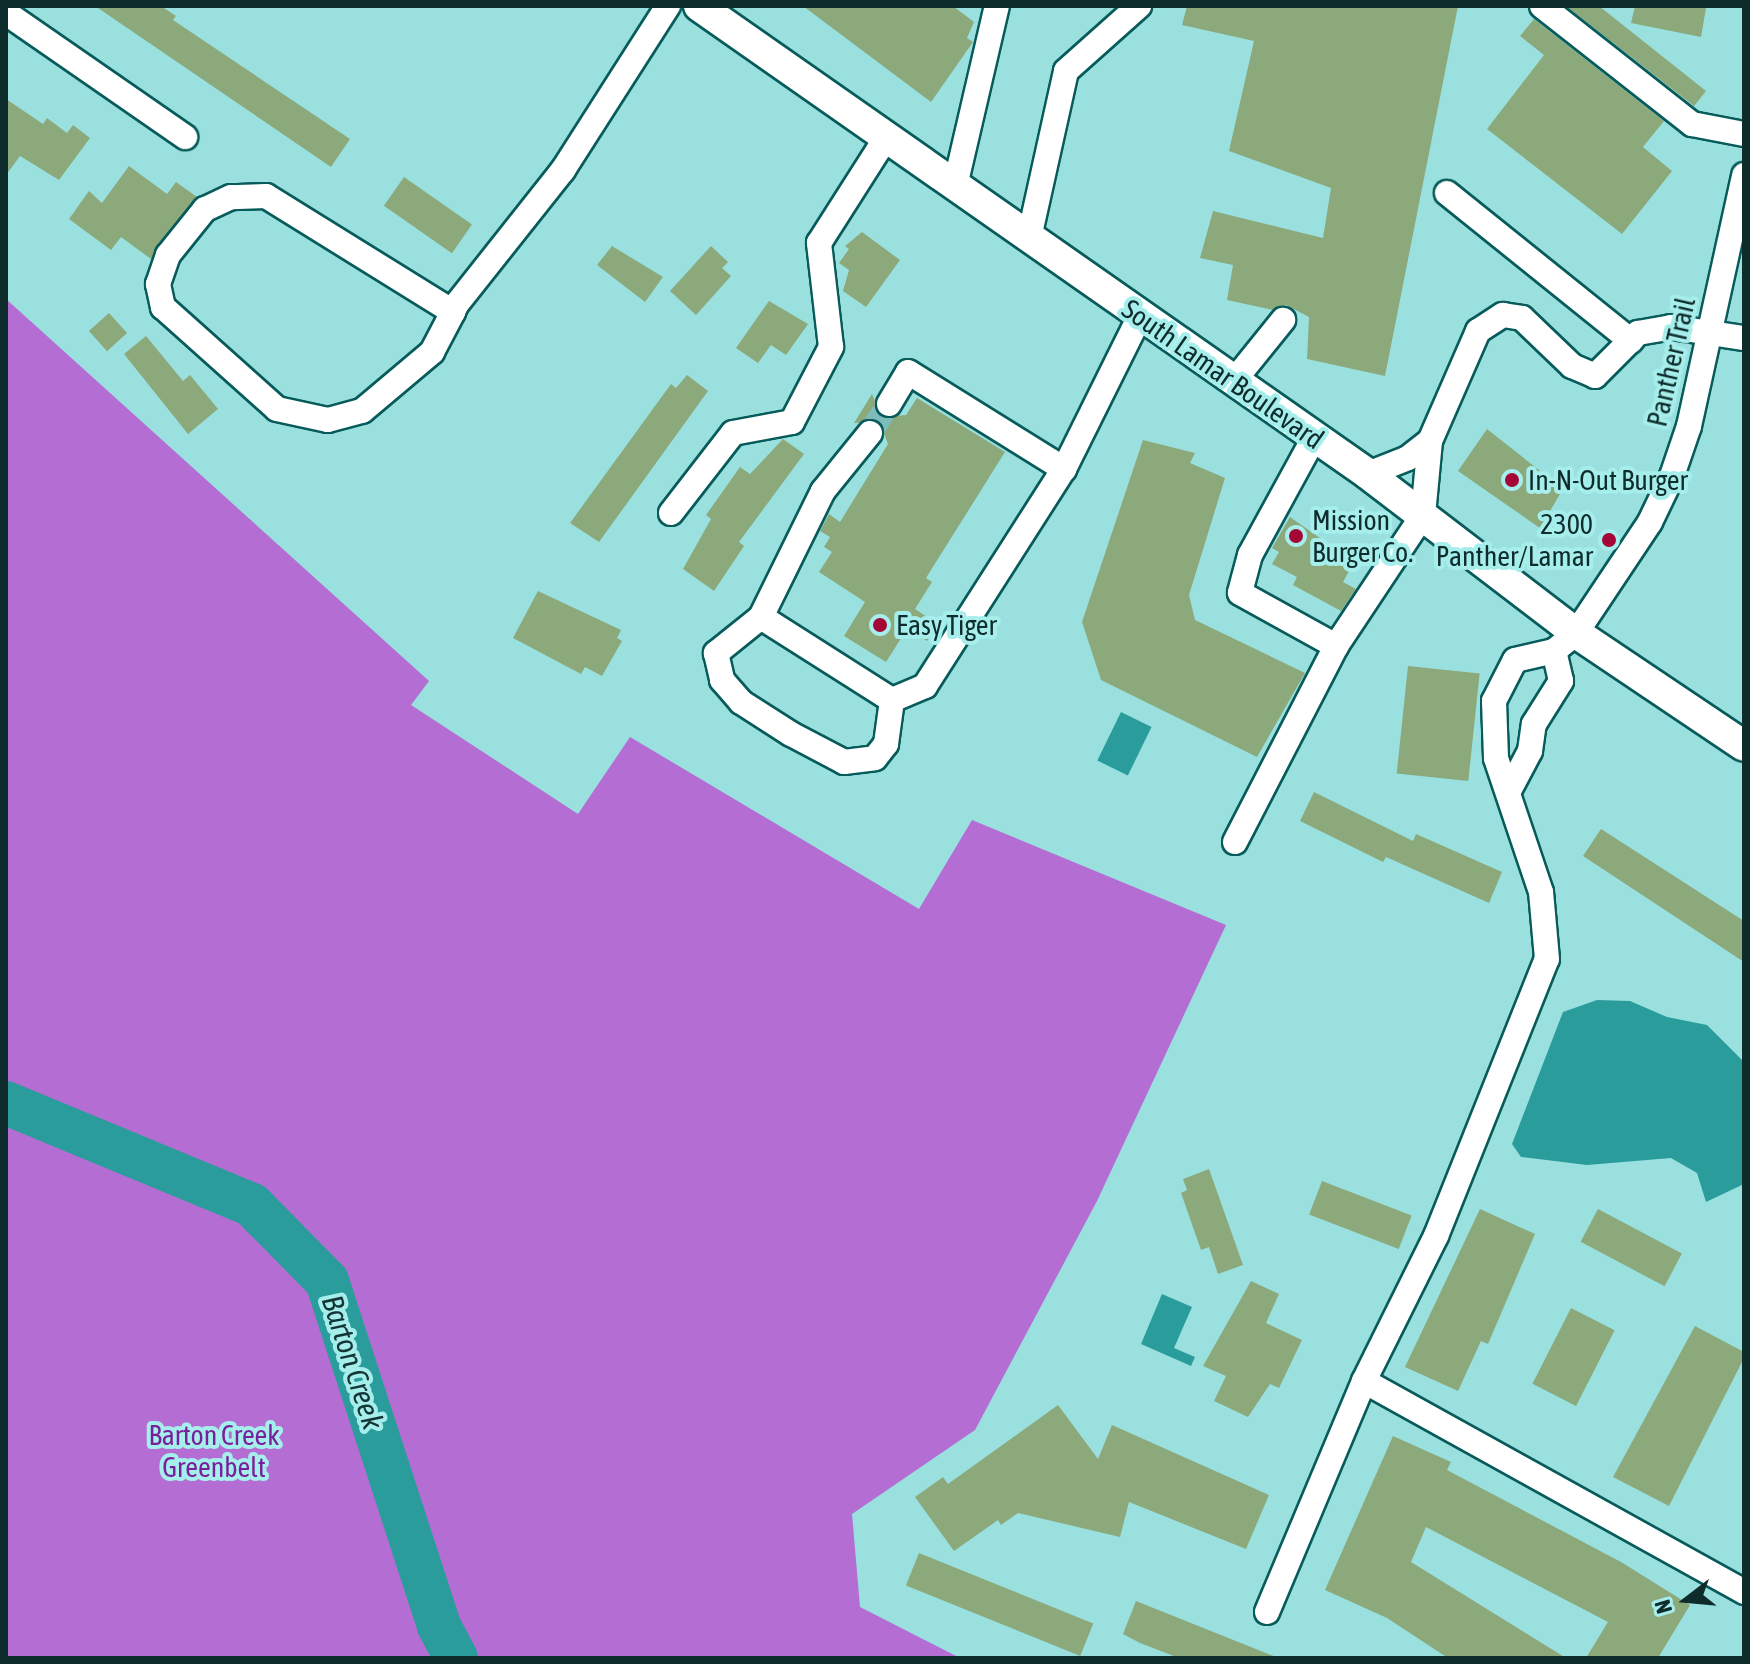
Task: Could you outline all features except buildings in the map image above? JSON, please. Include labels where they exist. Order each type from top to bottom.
[{"type":"main road","name":"South Lamar Boulevard","points":[[699,6],[1368,474],[1423,515],[1565,642],[1744,746]]},
{"type":"street","points":[[453,312],[266,196],[231,197],[205,209],[168,255],[158,284],[163,307],[277,409],[328,420],[362,411],[432,352],[453,312],[563,170],[668,6]]},
{"type":"street","points":[[955,186],[997,6]]},
{"type":"street","points":[[1029,238],[1066,71],[1139,6]]},
{"type":"street","points":[[1542,6],[1692,124],[1744,134]]},
{"type":"street","points":[[6,13],[185,137]]},
{"type":"street","points":[[671,513],[733,433],[792,422],[831,347],[819,243],[886,138]]},
{"type":"street","name":"Panther Trail","points":[[1565,642],[1650,522],[1672,476],[1710,332],[1744,175]]},
{"type":"street","points":[[1447,193],[1631,341]]},
{"type":"street","points":[[1235,842],[1336,646],[1423,515],[1430,441],[1478,331],[1503,315],[1522,318],[1572,366],[1595,376],[1638,333],[1671,327],[1744,338]]},
{"type":"street","points":[[892,700],[925,686],[1064,469],[1140,316]]},
{"type":"street","points":[[1233,382],[1283,320]]},
{"type":"street","points":[[889,404],[908,372],[1064,469]]},
{"type":"street","points":[[870,433],[823,491],[761,617],[716,653],[722,680],[741,702],[791,734],[844,762],[875,758],[886,744],[892,700]]},
{"type":"street","points":[[1314,438],[1250,555],[1240,593],[1336,646]]},
{"type":"street","points":[[1368,474],[1408,458],[1430,441]]},
{"type":"street","points":[[761,617],[892,700]]},
{"type":"street","points":[[1267,1612],[1364,1381],[1436,1236],[1547,959],[1541,892],[1510,789],[1496,758],[1494,701],[1515,660],[1565,642],[1561,681],[1534,724],[1530,751],[1510,789]]},
{"type":"street","points":[[1364,1381],[1744,1592]]},
{"type":"green space","name":"Barton Creek Greenbelt","points":[[6,299],[429,681],[411,705],[578,814],[630,737],[919,909],[972,820],[1226,925],[1097,1201],[975,1430],[852,1514],[860,1607],[960,1658],[6,1658]]},
{"type":"water","points":[[1121,712],[1152,727],[1128,775],[1097,761]]},
{"type":"water","points":[[1597,1000],[1630,1001],[1667,1017],[1707,1025],[1744,1062],[1744,1184],[1706,1202],[1697,1173],[1671,1158],[1587,1165],[1521,1157],[1512,1144],[1563,1012]]},
{"type":"water","points":[[1162,1294],[1192,1307],[1174,1348],[1195,1357],[1191,1366],[1141,1344]]},
{"type":"waterway","name":"Barton Creek","points":[[6,1103],[252,1205],[327,1281],[439,1626],[456,1658]]},
{"type":"tunnel","points":[[870,433],[889,404]]},
{"type":"place","name":"In-N-Out Burger","points":[[1512,480]]},
{"type":"place","name":"Mission Burger Co.","points":[[1296,536]]},
{"type":"place","name":"2300 Panther/Lamar","points":[[1609,540]]},
{"type":"place","name":"Easy Tiger","points":[[880,625]]}]
